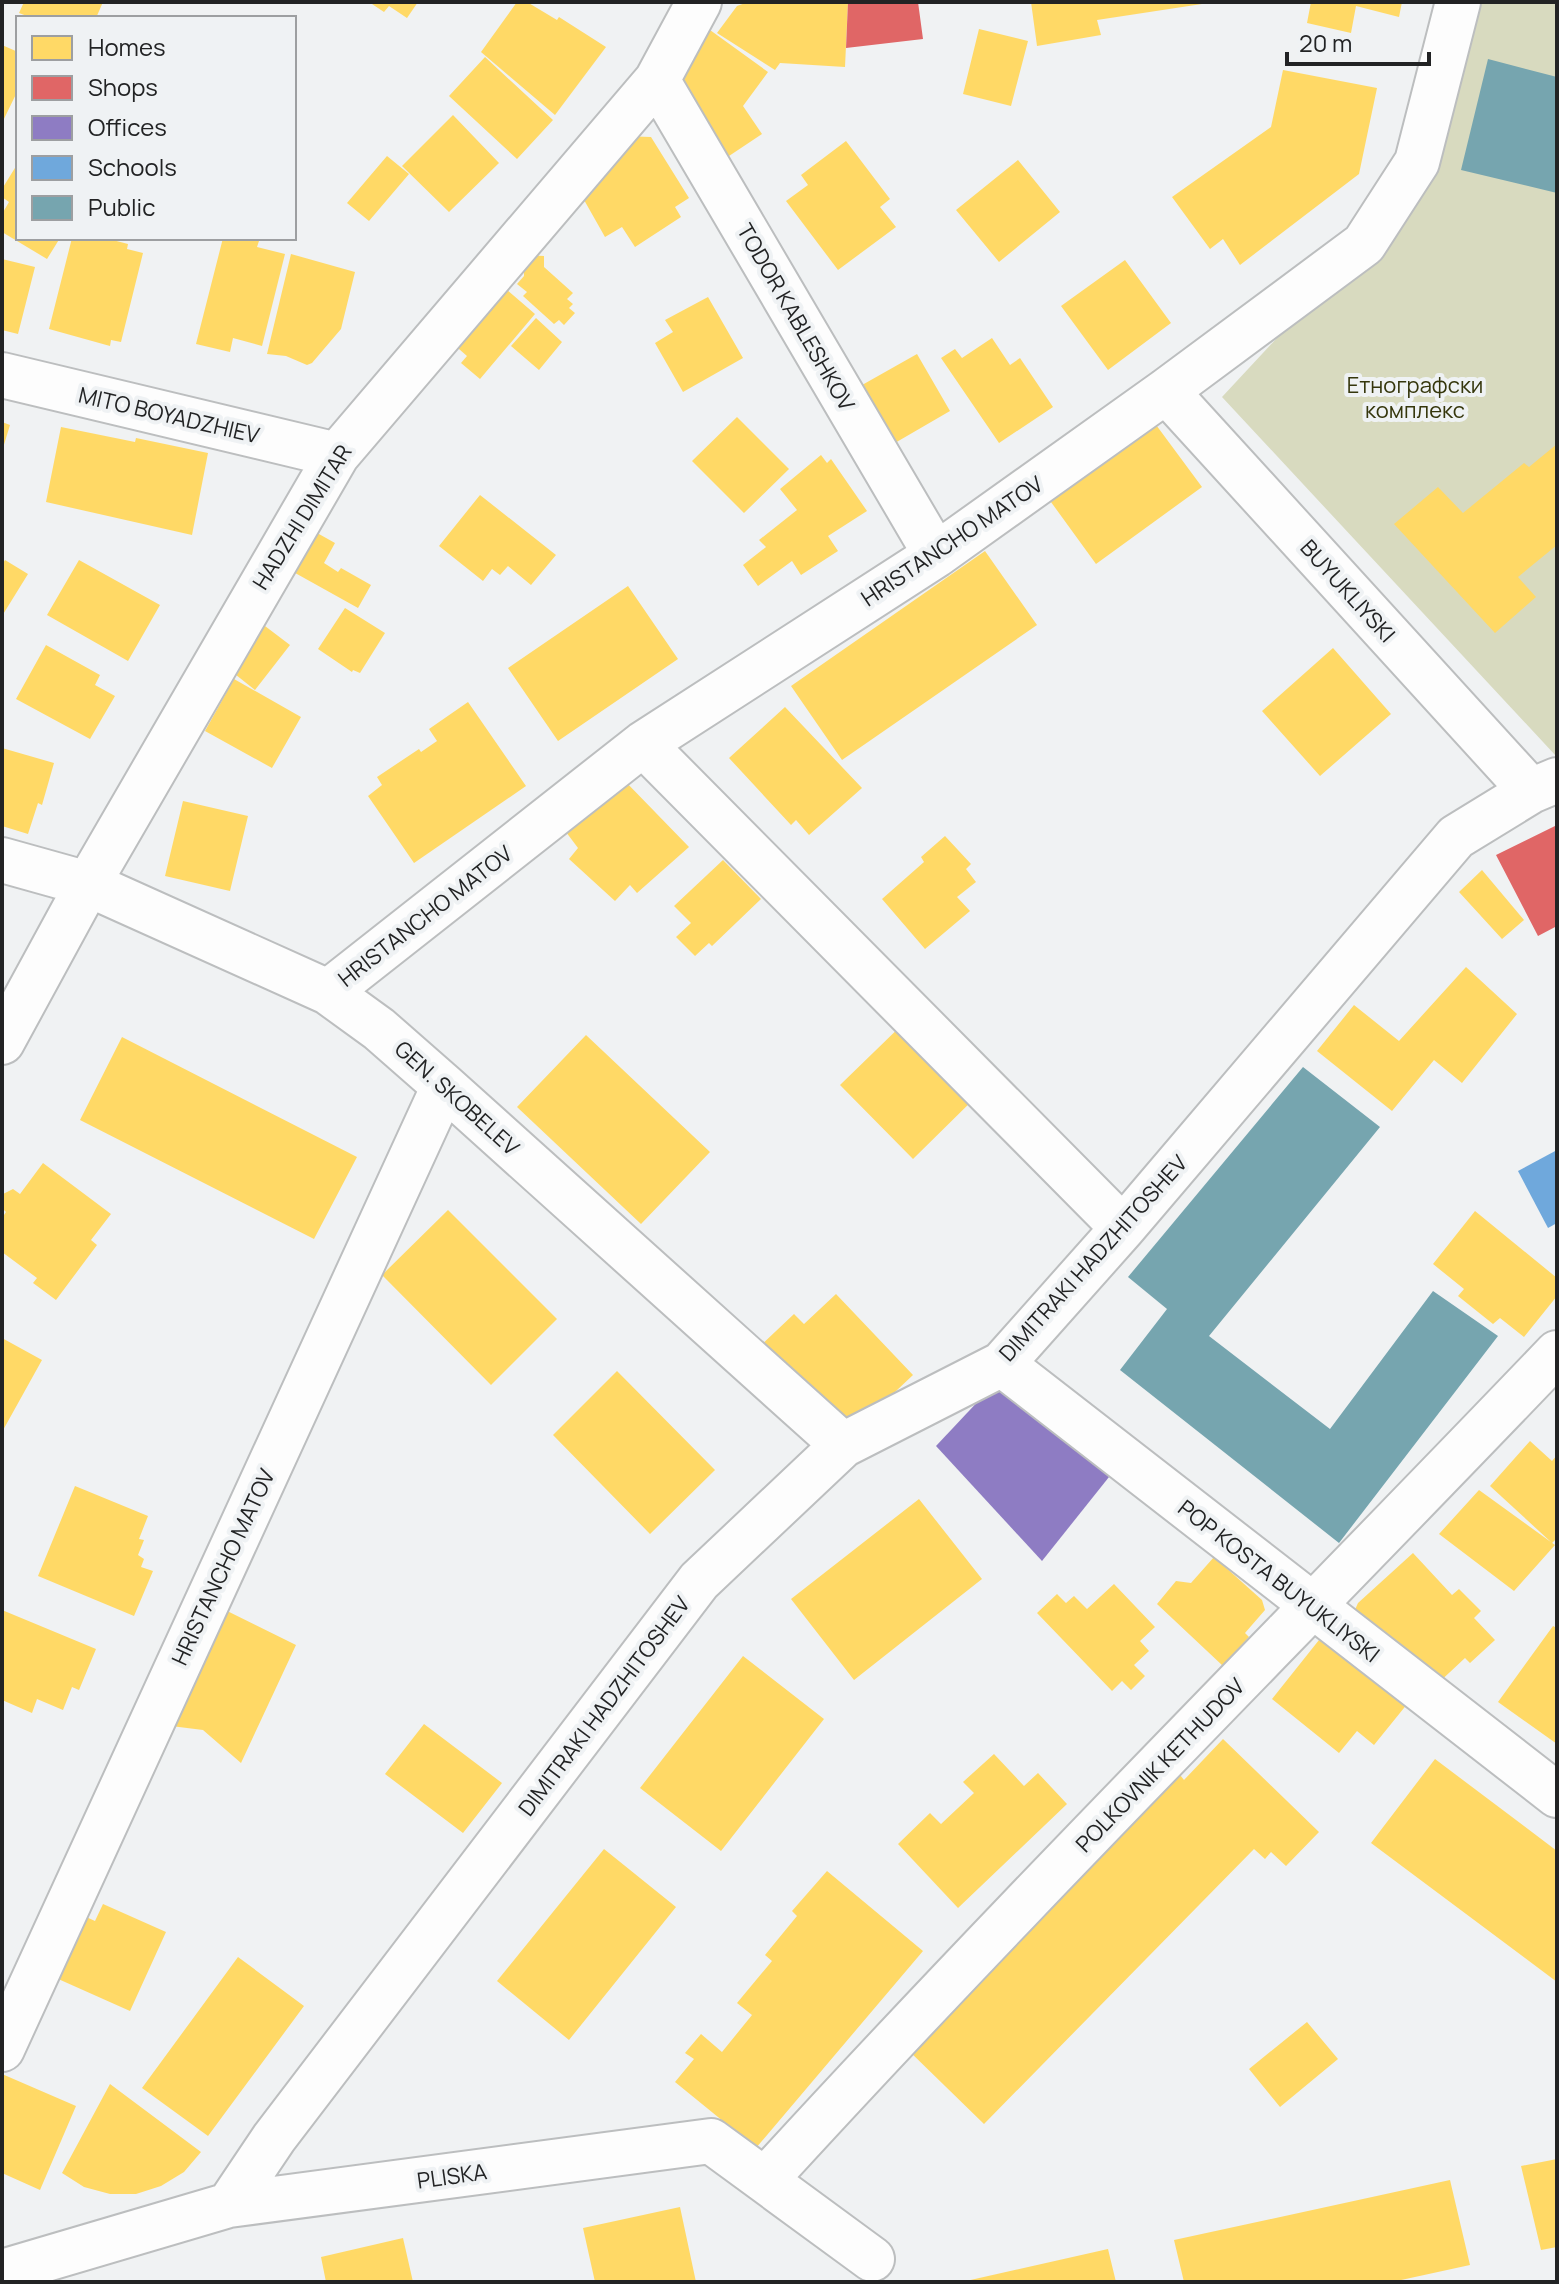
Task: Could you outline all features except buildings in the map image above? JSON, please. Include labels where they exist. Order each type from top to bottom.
[{"type":"street","name":"HADZHI DIMITAR","points":[[2,1042],[88,884],[337,455],[657,80],[699,2]]},
{"type":"street","name":"HRISTANCHO MATOV","points":[[328,992],[643,744],[936,555],[1166,391],[1364,244],[1417,162],[1458,2]]},
{"type":"street","name":"TODOR KABLESHKOV","points":[[657,80],[936,555]]},
{"type":"street","name":"MITO BOYADZHIEV","points":[[2,375],[337,455]]},
{"type":"street","name":"BUYUKLIYSKI","points":[[1166,391],[1544,786]]},
{"type":"street","points":[[643,744],[1123,1228]]},
{"type":"street","name":"DIMITRAKI HADZHITOSHEV","points":[[229,2205],[274,2138],[699,1581],[843,1445],[1002,1364],[1123,1228],[1456,837],[1544,786]]},
{"type":"street","name":"GEN. SKOBELEV","points":[[2,860],[88,884],[328,992],[379,1029],[444,1086],[843,1445]]},
{"type":"street","name":"HRISTANCHO MATOV","points":[[2,2049],[444,1086]]},
{"type":"street","name":"POLKOVNIK KETHUDOV","points":[[765,2180],[922,2008],[1557,1353]]},
{"type":"street","name":"POP KOSTA BUYUKLIYSKI","points":[[1002,1364],[1557,1795]]},
{"type":"street","name":"PLISKA","points":[[2,2272],[229,2205],[711,2141],[872,2259]]},
{"type":"green space","name":"Етнографски комплекс","points":[[1480,2],[1557,2],[1556,756],[1222,397],[1438,165]]}]
